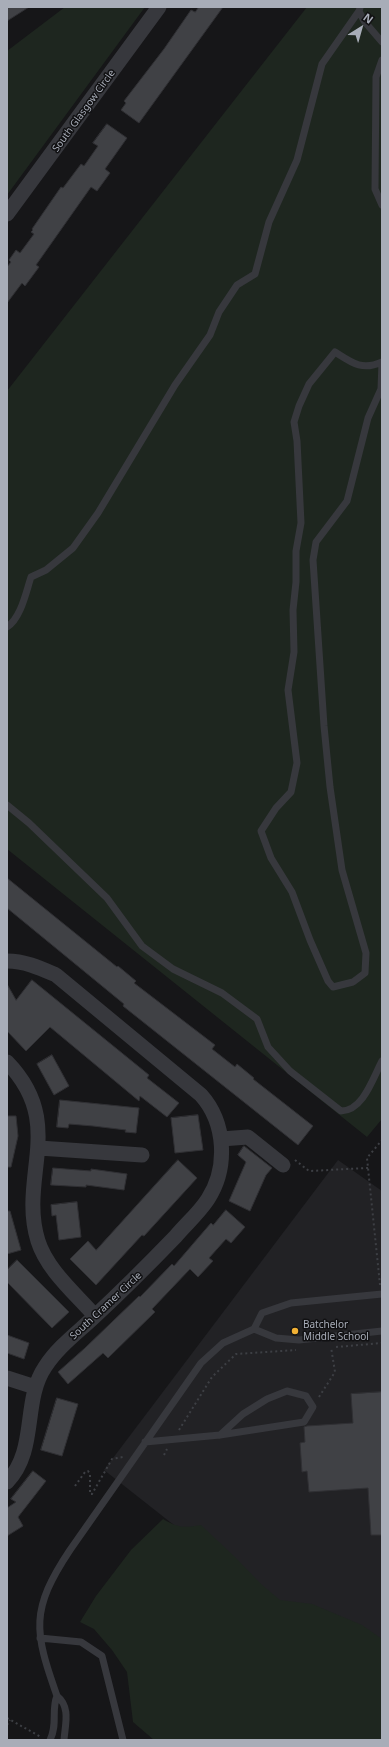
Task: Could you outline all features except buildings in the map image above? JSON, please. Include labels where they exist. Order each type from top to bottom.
[{"type":"street","name":"South Glasgow Circle","points":[[7,214],[159,7]]},
{"type":"street","name":"South Cramer Circle","points":[[7,961],[17,961],[36,966],[56,975],[201,1095],[213,1111],[221,1139],[222,1150],[219,1172],[208,1199],[144,1270],[54,1355],[39,1376],[35,1387],[25,1451],[16,1470],[7,1482]]},
{"type":"street","points":[[7,1062],[22,1081],[31,1098],[37,1120],[39,1148],[32,1215],[38,1242],[53,1268],[96,1316]]},
{"type":"street","points":[[221,1139],[248,1137],[283,1165]]},
{"type":"street","points":[[39,1148],[142,1155]]},
{"type":"street","points":[[7,1378],[35,1387]]},
{"type":"lane","points":[[360,9],[364,21],[382,42]]},
{"type":"lane","points":[[7,627],[11,624],[22,605],[31,577],[46,570],[72,548],[98,513],[175,385],[210,335],[219,312],[237,286],[255,274],[269,222],[297,160],[322,64],[360,9]]},
{"type":"lane","points":[[382,60],[376,77],[375,189],[382,205]]},
{"type":"lane","points":[[335,352],[356,365],[373,366],[382,363],[381,389],[368,418],[346,501],[316,542],[313,560],[324,726],[336,832],[342,870],[366,953],[365,973],[353,982],[333,987],[328,981],[310,940],[292,892],[271,858],[262,831],[276,808],[291,792],[297,763],[288,690],[294,652],[293,610],[296,582],[296,551],[301,523],[297,441],[294,422],[299,406],[309,384],[335,352]]},
{"type":"lane","points":[[7,805],[29,822],[107,898],[142,946],[173,969],[222,993],[257,1020],[268,1047],[290,1071],[341,1111],[349,1111],[360,1101],[382,1061]]},
{"type":"lane","points":[[64,1740],[65,1707],[63,1701],[58,1696],[43,1655],[40,1638],[42,1607],[52,1579],[195,1372],[212,1351],[230,1339],[254,1329],[262,1313],[290,1303],[381,1294]]},
{"type":"lane","points":[[254,1329],[276,1338],[299,1340],[382,1331]]},
{"type":"lane","points":[[146,1442],[220,1435],[304,1422],[312,1407],[306,1396],[287,1391],[267,1399],[243,1414],[220,1435]]},
{"type":"lane","points":[[40,1638],[81,1642],[102,1656],[123,1740]]},
{"type":"lane","points":[[46,1739],[54,1728],[55,1702],[58,1696]]},
{"type":"path","points":[[381,1294],[367,1158],[382,1140]]},
{"type":"path","points":[[283,1165],[287,1154],[309,1171],[368,1168]]},
{"type":"path","points":[[324,1348],[382,1343]]},
{"type":"path","points":[[312,1407],[334,1372],[332,1347]]},
{"type":"path","points":[[164,1454],[212,1377],[236,1354],[303,1350]]},
{"type":"path","points":[[75,1486],[85,1472],[88,1471],[90,1474],[90,1494],[92,1494],[112,1459],[124,1457]]},
{"type":"path","points":[[7,1725],[8,1719],[46,1739]]},
{"type":"shaded area","points":[[65,7],[145,7],[7,195],[7,51]]},
{"type":"shaded area","points":[[307,7],[382,7],[382,1119],[367,1137],[7,849],[7,391]]},
{"type":"shaded area","name":"Batchelor Middle School","points":[[338,1160],[382,1191],[382,1689],[104,1470]]},
{"type":"shaded area","points":[[163,1519],[181,1526],[190,1527],[201,1525],[261,1584],[280,1600],[312,1604],[362,1625],[382,1639],[382,1740],[154,1740],[133,1722],[127,1672],[112,1650],[94,1629],[80,1622],[96,1596],[131,1550]]},
{"type":"place","name":"Batchelor Middle School","points":[[295,1331]]}]
